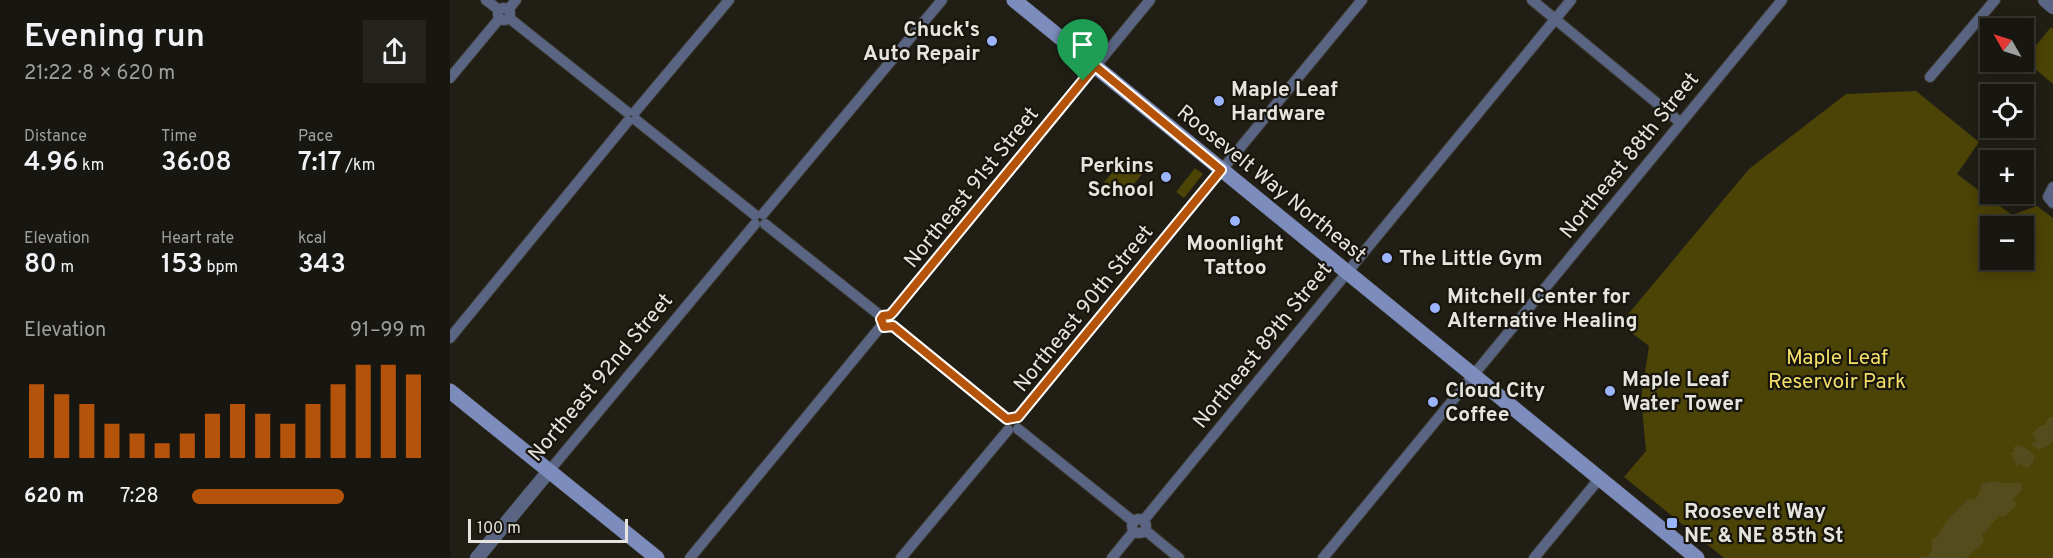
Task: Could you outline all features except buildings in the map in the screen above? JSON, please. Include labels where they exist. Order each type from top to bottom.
[{"type":"main road","name":"Roosevelt Way Northeast","points":[[1014,0],[1697,558]]},
{"type":"main road","points":[[450,391],[657,558]]},
{"type":"street","points":[[486,0],[1179,558]]},
{"type":"street","points":[[450,78],[516,0]]},
{"type":"street","points":[[450,338],[729,0]]},
{"type":"street","name":"Northeast 92nd Street","points":[[477,558],[942,0]]},
{"type":"street","name":"Northeast 91st Street","points":[[690,558],[1150,0]]},
{"type":"street","name":"Northeast 90th Street","points":[[901,558],[1362,0]]},
{"type":"street","points":[[1532,0],[1681,123]]},
{"type":"street","name":"Northeast 89th Street","points":[[1112,558],[1571,0]]},
{"type":"street","name":"Northeast 88th Street","points":[[1323,558],[1782,0]]},
{"type":"street","points":[[1930,77],[1995,0]]},
{"type":"street","points":[[2045,0],[2053,7]]},
{"type":"street","points":[[1534,558],[1599,479]]},
{"type":"green space","points":[[2051,27],[2053,29],[2053,84],[2034,68],[2034,48]]},
{"type":"green space","name":"Maple Leaf Reservoir Park","points":[[1916,91],[1979,142],[1957,174],[1980,191],[1980,204],[1997,204],[2012,215],[2037,206],[2053,218],[2053,558],[1724,558],[1624,477],[1646,451],[1641,398],[1649,346],[1620,324],[1749,169],[1846,94]]},
{"type":"green space","points":[[1126,157],[1144,172],[1122,198],[1104,182]]},
{"type":"green space","points":[[1195,168],[1203,174],[1184,198],[1176,192]]},
{"type":"shaded area","points":[[2053,417],[2053,442],[2038,449],[2032,445],[2037,442],[2032,434],[2045,425],[2048,418]]},
{"type":"shaded area","points":[[2017,445],[2035,455],[2028,468],[2023,467],[2021,463],[2017,466],[2011,452],[2015,451],[2013,448]]},
{"type":"shaded area","points":[[1994,481],[2022,483],[2022,490],[2013,499],[2016,502],[2015,507],[2005,516],[1999,516],[1982,535],[1984,541],[1980,546],[1967,558],[1918,558],[1922,555],[1926,557],[1930,553],[1932,540],[1969,498],[1974,500],[1977,497],[1981,484]]},
{"type":"place","name":"Chuck's Auto Repair","points":[[992,41]]},
{"type":"place","name":"Maple Leaf Hardware","points":[[1219,101]]},
{"type":"place","name":"Perkins School","points":[[1166,177]]},
{"type":"place","name":"Moonlight Tattoo","points":[[1235,221]]},
{"type":"place","name":"The Little Gym","points":[[1387,258]]},
{"type":"place","name":"Mitchell Center for Alternative Healing","points":[[1435,308]]},
{"type":"place","name":"Maple Leaf Water Tower","points":[[1610,391]]},
{"type":"place","name":"Cloud City Coffee","points":[[1433,402]]},
{"type":"place","name":"Roosevelt Way NE & NE 85th St","points":[[1672,523]]},
{"type":"route","points":[[1095,66],[1221,170],[1018,417],[1007,419],[892,325],[888,328],[884,327],[881,319],[893,312],[1083,81],[1095,66]]}]
